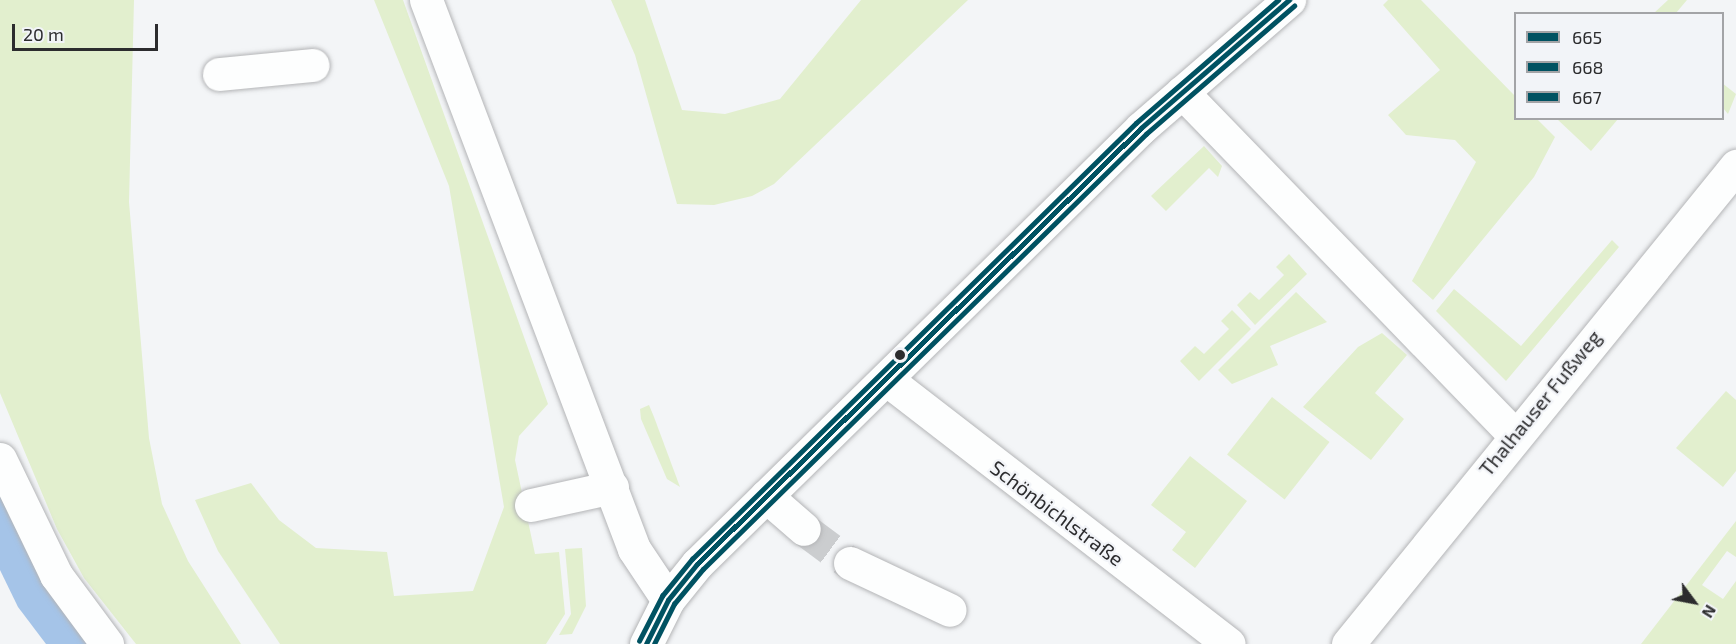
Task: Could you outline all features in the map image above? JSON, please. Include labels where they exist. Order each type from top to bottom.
[{"type":"street","points":[[426,0],[634,549],[668,600]]},
{"type":"street","points":[[646,644],[668,600],[766,496],[1182,92],[1288,0]]},
{"type":"street","points":[[219,74],[313,65]]},
{"type":"street","points":[[1182,92],[1514,434]]},
{"type":"street","name":"Thalhauser Fußweg","points":[[1348,644],[1514,434],[1736,166]]},
{"type":"street","name":"Schönbichlstraße","points":[[886,380],[1229,644]]},
{"type":"street","points":[[0,459],[56,575],[107,644]]},
{"type":"street","points":[[531,505],[612,487]]},
{"type":"street","points":[[766,496],[804,529]]},
{"type":"street","points":[[850,563],[950,610]]},
{"type":"green space","points":[[0,0],[134,0],[129,202],[149,438],[162,504],[188,561],[241,644],[136,644],[84,578],[57,529],[0,393]]},
{"type":"green space","points":[[374,0],[403,0],[548,404],[519,436],[515,460],[535,554],[559,552],[565,614],[546,644],[280,644],[218,551],[195,500],[251,483],[279,520],[316,548],[387,552],[394,596],[473,591],[504,507],[449,186]]},
{"type":"green space","points":[[611,0],[645,0],[682,110],[725,114],[780,99],[861,0],[968,0],[774,184],[752,196],[714,205],[677,204],[635,55]]},
{"type":"green space","points":[[1388,0],[1421,0],[1514,95],[1514,120],[1538,120],[1555,137],[1534,177],[1433,300],[1412,281],[1476,162],[1455,140],[1406,135],[1388,115],[1440,70],[1383,5]]},
{"type":"green space","points":[[1668,0],[1687,0],[1677,12],[1655,12]]},
{"type":"green space","points":[[1724,85],[1736,94],[1728,114],[1724,109]]},
{"type":"green space","points":[[1558,120],[1617,120],[1591,151]]},
{"type":"green space","points":[[1204,146],[1222,166],[1218,177],[1209,168],[1166,211],[1151,196]]},
{"type":"green space","points":[[1612,240],[1619,247],[1506,381],[1436,311],[1454,289],[1521,346]]},
{"type":"green space","points":[[1289,254],[1307,274],[1255,325],[1237,305],[1250,292],[1259,300],[1284,275],[1276,267]]},
{"type":"green space","points":[[1296,292],[1327,322],[1270,346],[1278,365],[1232,384],[1218,370]]},
{"type":"green space","points":[[1232,310],[1251,329],[1199,381],[1180,361],[1195,346],[1204,354],[1229,329],[1221,321]]},
{"type":"green space","points":[[1382,333],[1407,355],[1375,393],[1404,419],[1371,460],[1303,407],[1358,347]]},
{"type":"green space","points":[[1726,391],[1736,400],[1736,471],[1723,487],[1676,448]]},
{"type":"green space","points":[[1272,397],[1330,442],[1285,499],[1227,455]]},
{"type":"green space","points":[[649,405],[680,487],[667,479],[641,419],[640,409]]},
{"type":"green space","points":[[1190,456],[1247,501],[1195,568],[1172,550],[1186,532],[1151,505]]},
{"type":"green space","points":[[1736,521],[1736,557],[1727,551],[1702,585],[1723,599],[1736,581],[1736,644],[1641,644]]},
{"type":"green space","points":[[582,548],[586,606],[572,634],[559,635],[571,614],[565,549]]},
{"type":"water","points":[[0,486],[89,644],[46,644],[18,607],[0,570]]},
{"type":"tunnel","points":[[804,529],[850,563]]},
{"type":"transit line","name":"667","points":[[639,641],[662,596],[692,559],[1136,123],[1278,0]]},
{"type":"transit line","name":"665","points":[[646,644],[668,600],[697,564],[1141,128],[1289,0]]},
{"type":"transit line","name":"668","points":[[654,644],[674,604],[703,569],[1146,134],[1294,6]]}]
